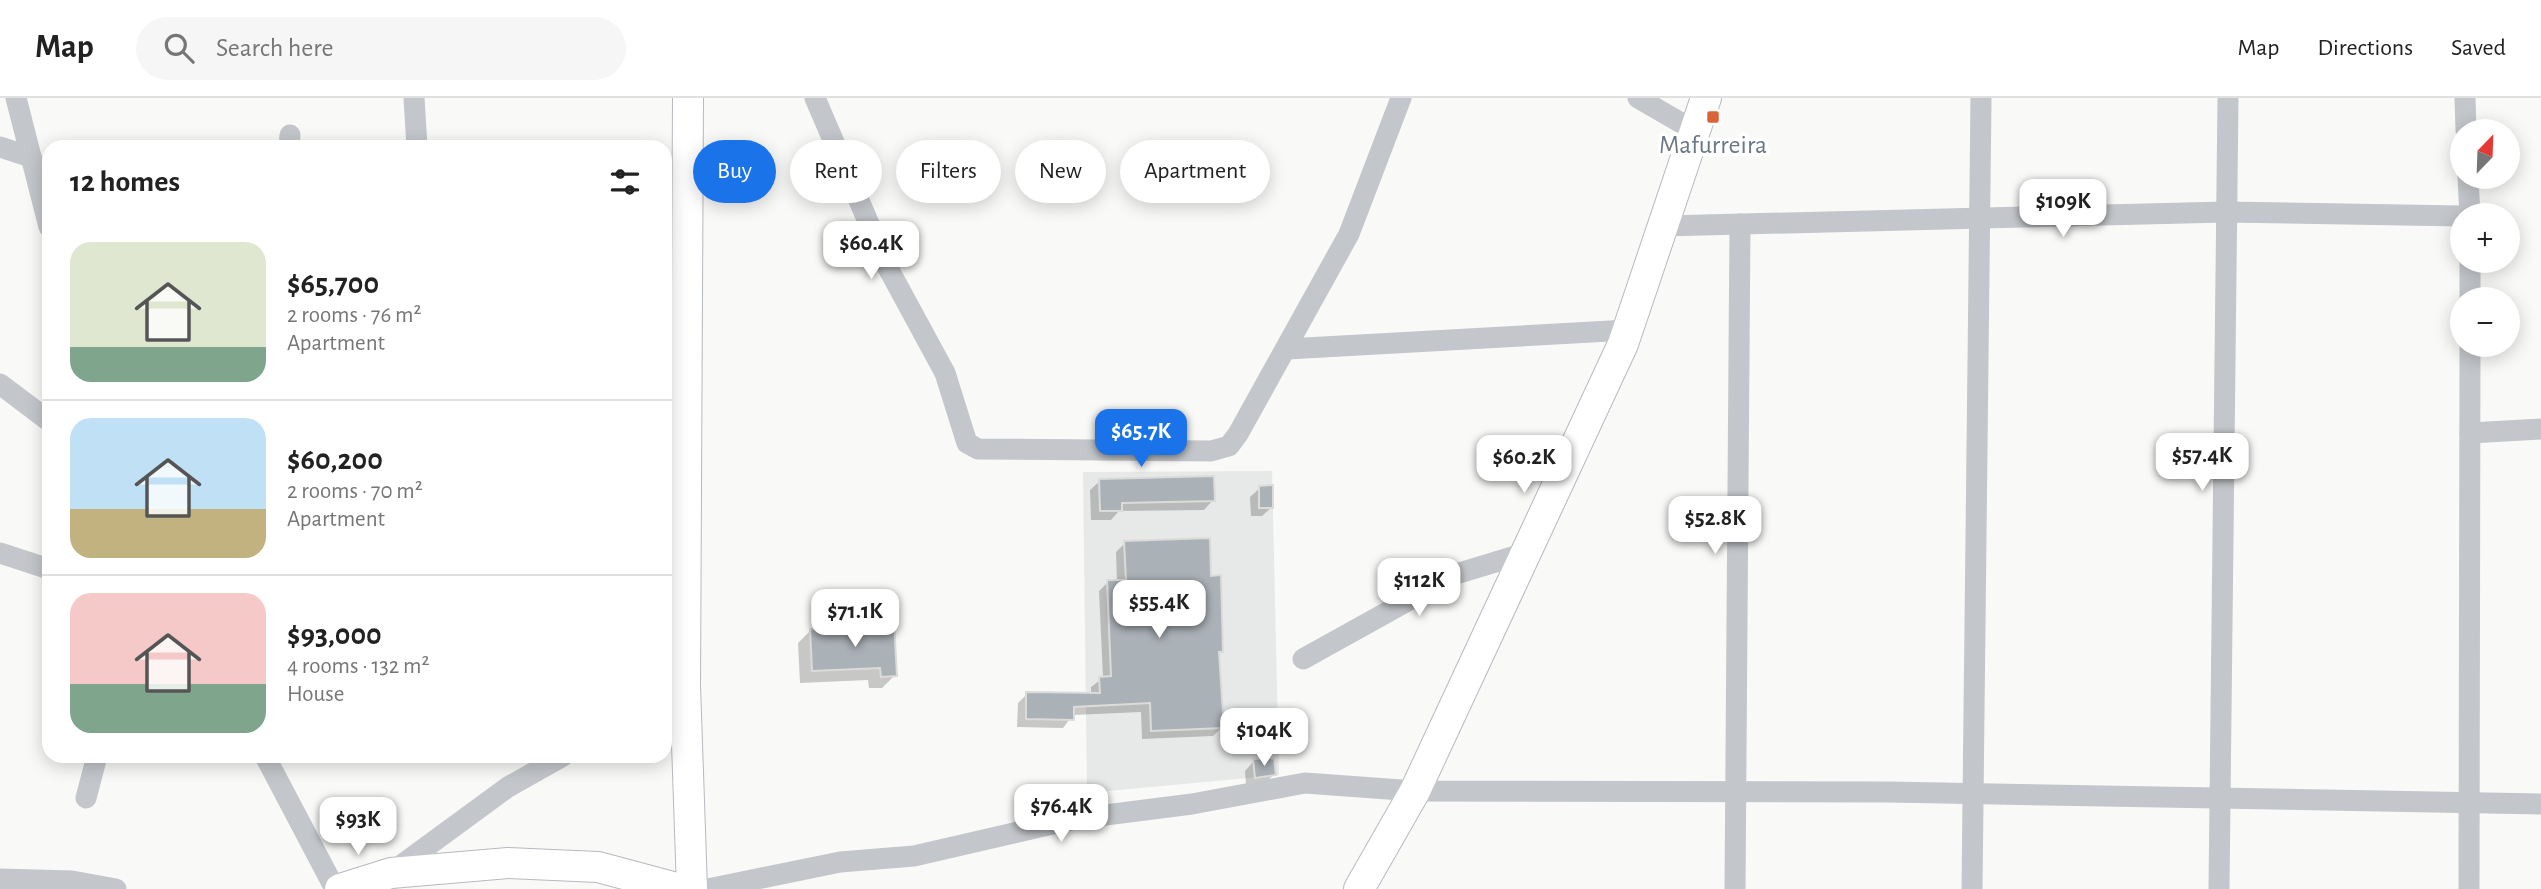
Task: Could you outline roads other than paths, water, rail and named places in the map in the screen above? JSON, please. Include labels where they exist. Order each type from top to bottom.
[{"type":"street","points":[[16,98],[42,200]]},
{"type":"street","points":[[414,98],[417,140]]},
{"type":"street","points":[[688,98],[675,691],[692,889]]},
{"type":"street","points":[[815,98],[888,268],[945,373],[963,436],[972,447],[1211,451],[1229,446],[1287,349],[1349,234],[1401,98]]},
{"type":"street","points":[[1638,98],[1695,131]]},
{"type":"street","points":[[1359,889],[1415,791],[1628,330],[1706,98]]},
{"type":"street","points":[[1972,889],[1981,98]]},
{"type":"street","points":[[2219,889],[2228,98]]},
{"type":"street","points":[[2465,98],[2466,119]]},
{"type":"street","points":[[0,147],[31,157]]},
{"type":"street","points":[[1664,226],[2226,212],[2450,216]]},
{"type":"street","points":[[1735,889],[1733,793],[1741,223]]},
{"type":"street","points":[[1287,349],[1628,330]]},
{"type":"street","points":[[2469,889],[2472,805],[2470,357]]},
{"type":"street","points":[[0,384],[24,399],[42,415]]},
{"type":"street","points":[[2470,433],[2541,429]]},
{"type":"street","points":[[0,553],[42,567]]},
{"type":"street","points":[[1303,659],[1456,573],[1525,553]]},
{"type":"street","points":[[86,798],[95,763]]},
{"type":"street","points":[[269,763],[337,889],[391,873],[508,863],[598,867],[680,889]]},
{"type":"street","points":[[391,873],[509,788],[551,763]]},
{"type":"street","points":[[708,889],[841,862],[914,856],[1074,819],[1192,804],[1305,783],[1415,791],[1973,793],[2472,805],[2541,804]]},
{"type":"street","points":[[0,878],[72,881],[116,889]]},
{"type":"place","name":"Mafurreira","points":[[1713,117]]}]
